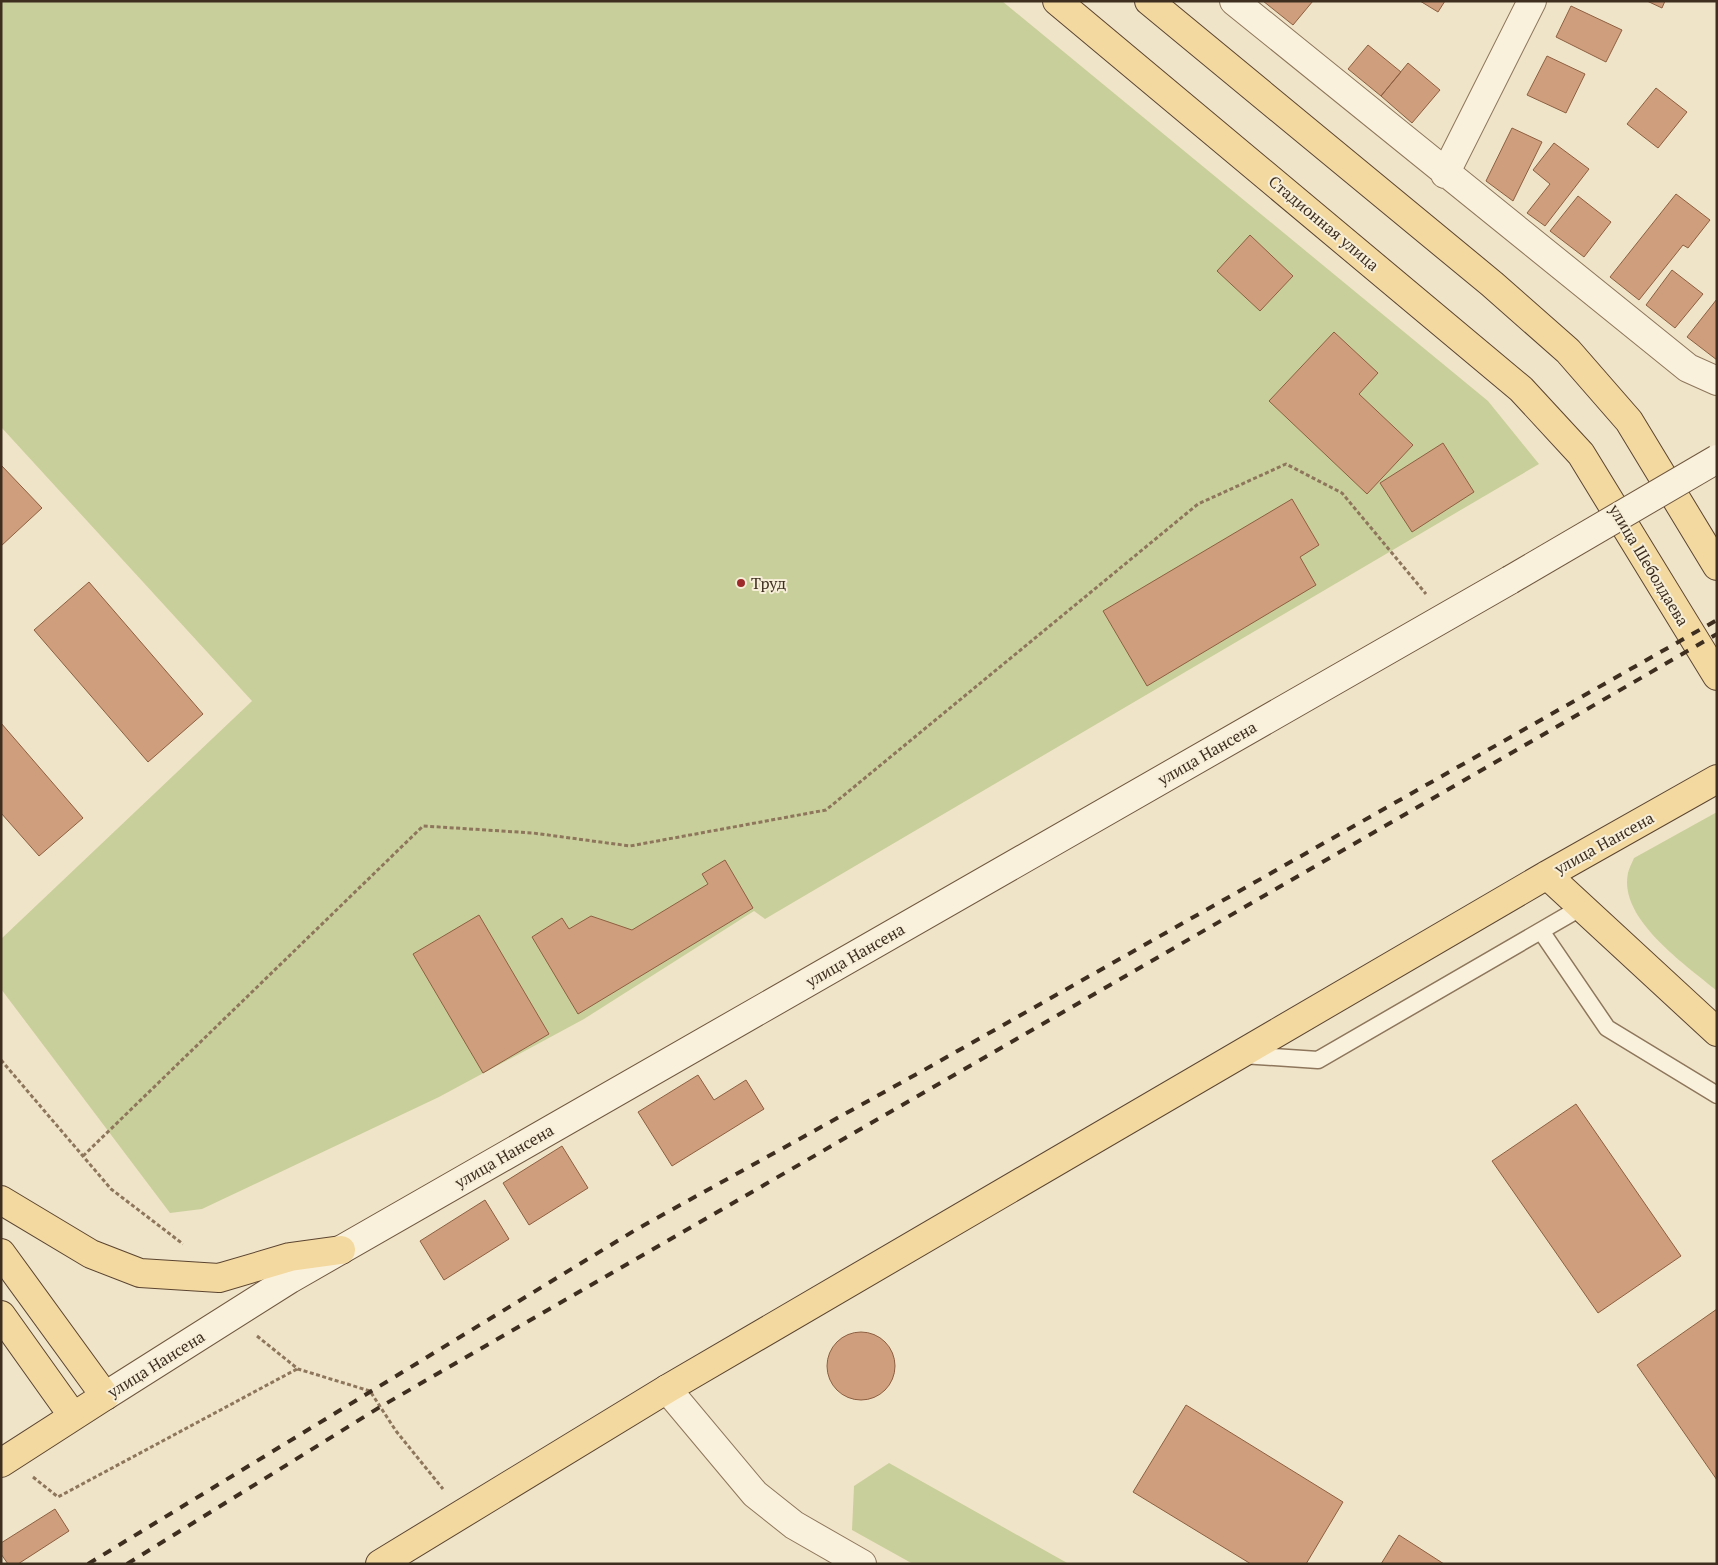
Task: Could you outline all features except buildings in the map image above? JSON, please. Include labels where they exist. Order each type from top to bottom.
[{"type":"main road","name":"Стадионная улица","points":[[1057,1],[1450,328],[1520,389],[1581,454]]},
{"type":"main road","points":[[1149,1],[1485,278],[1561,344],[1629,421],[1717,566]]},
{"type":"main road","points":[[1234,1],[1445,174],[1688,368],[1717,382]]},
{"type":"main road","points":[[1445,174],[1532,1]]},
{"type":"main road","name":"улица Шеболдаева","points":[[1581,454],[1717,676]]},
{"type":"main road","name":"улица Нансена","points":[[5,1461],[239,1311],[341,1250],[1510,580],[1717,459]]},
{"type":"main road","name":"улица Нансена","points":[[380,1564],[667,1389],[1547,875],[1717,779]]},
{"type":"main road","points":[[1547,875],[1717,1032]]},
{"type":"main road","points":[[1,1200],[91,1254],[140,1274],[219,1278],[290,1257],[341,1250]]},
{"type":"main road","points":[[1,1252],[105,1396]]},
{"type":"main road","points":[[1,1316],[73,1416]]},
{"type":"main road","points":[[667,1389],[755,1494],[794,1525],[862,1564]]},
{"type":"lane","points":[[1240,1055],[1318,1060],[1582,907]]},
{"type":"lane","points":[[1541,931],[1607,1028],[1717,1096]]},
{"type":"path","points":[[83,1156],[423,826],[533,833],[630,846],[826,810],[1198,504],[1286,464],[1342,493],[1445,616]]},
{"type":"path","points":[[1,1060],[111,1189],[175,1237],[219,1278]]},
{"type":"path","points":[[239,1311],[253,1333],[298,1369],[370,1391],[396,1431],[463,1513]]},
{"type":"path","points":[[5,1461],[58,1497],[298,1369]]},
{"type":"green space","name":"Труд","points":[[1,1],[1002,1],[1488,401],[1539,464],[765,919],[754,911],[584,1019],[439,1097],[202,1209],[170,1213],[1,989],[1,939],[252,701],[1,427]]},
{"type":"green space","points":[[1717,812],[1717,991],[1657,940],[1644,924],[1633,907],[1628,890],[1628,873],[1634,858]]},
{"type":"green space","points":[[889,1463],[1069,1564],[913,1564],[852,1530],[854,1486]]},
{"type":"railway","points":[[88,1564],[637,1229],[924,1070],[1717,620]]},
{"type":"railway","points":[[127,1564],[380,1407],[1717,634]]},
{"type":"place","name":"Труд","points":[[741,583]]}]
